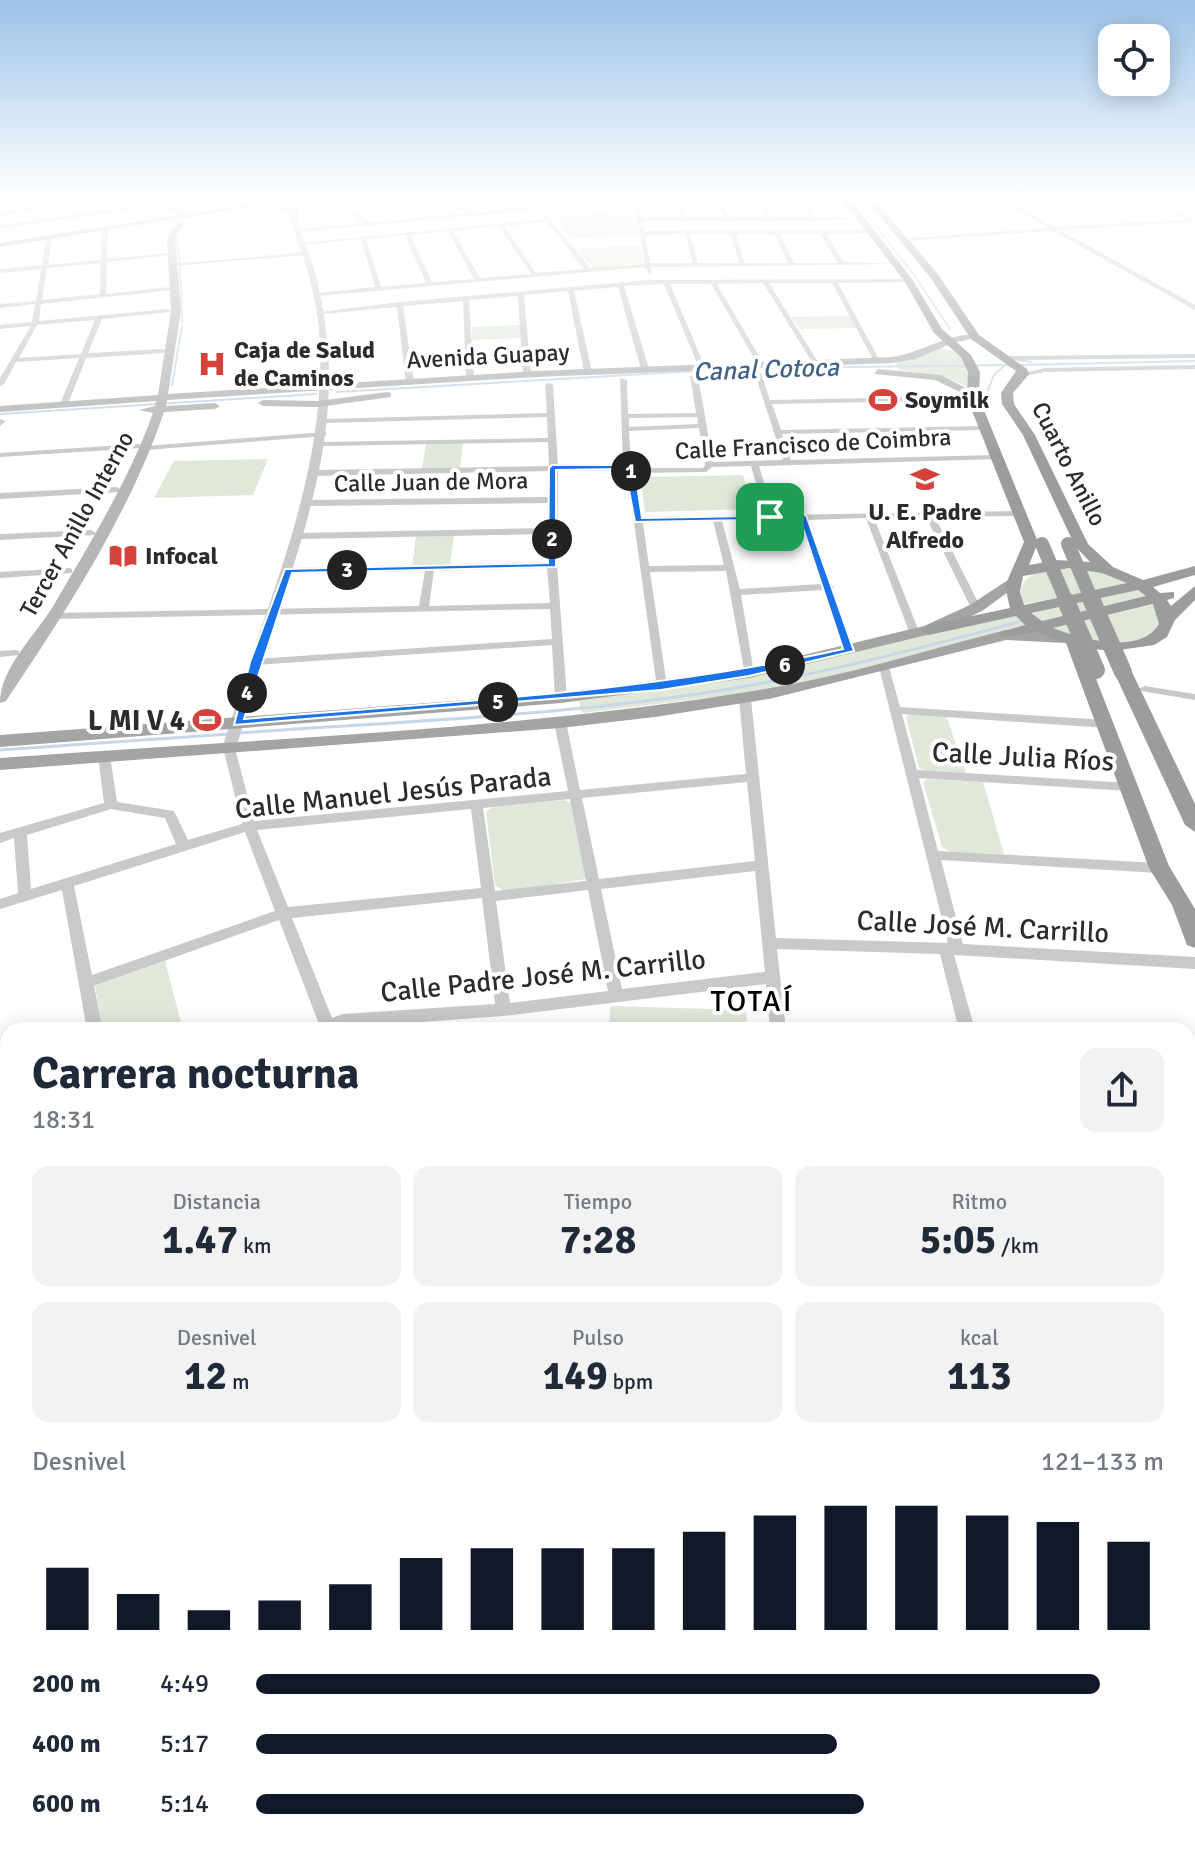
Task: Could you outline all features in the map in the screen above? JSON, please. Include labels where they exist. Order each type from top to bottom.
[{"type":"highway","points":[[911,284],[938,331],[970,364],[975,379],[972,396],[1019,513],[1036,543],[1063,554],[1077,552],[1075,545]]},
{"type":"highway","points":[[940,284],[975,337],[1016,366]]},
{"type":"highway","points":[[934,347],[938,331]]},
{"type":"highway","name":"Cuarto Anillo","points":[[1016,366],[1007,393],[1008,404],[1029,435],[1075,545],[1111,571]]},
{"type":"highway","points":[[983,422],[995,436],[1036,543],[1091,670],[1173,870],[1195,939]]},
{"type":"highway","points":[[1036,543],[1011,590],[1017,609],[1038,627],[1069,639],[1110,647],[1139,644],[1160,635],[1169,617],[1195,591]]},
{"type":"highway","points":[[1075,545],[1195,825]]},
{"type":"highway","points":[[1016,577],[1060,564],[1111,571],[1194,574]]},
{"type":"highway","points":[[1111,571],[1143,585],[1161,599],[1169,617]]},
{"type":"highway","points":[[922,632],[1017,609],[1194,574]]},
{"type":"highway","points":[[1006,635],[1161,599],[1194,574]]},
{"type":"highway","points":[[1069,639],[1091,670]]},
{"type":"highway","points":[[1129,669],[1139,644]]},
{"type":"highway","points":[[1182,903],[1159,868],[1107,724],[1088,659],[1102,655],[1120,658],[1145,689],[1195,799]]},
{"type":"main road","name":"Tercer Anillo Interno","points":[[159,397],[163,351],[171,335],[169,311],[172,287]]},
{"type":"main road","name":"Tercer Anillo Interno","points":[[0,698],[55,616],[50,614],[142,447],[159,397],[171,335],[172,287]]},
{"type":"main road","name":"Avenida Guapay","points":[[759,368],[912,357],[948,339],[975,337]]},
{"type":"main road","name":"Avenida Guapay","points":[[1,418],[107,413],[159,397],[199,407],[358,384],[645,369],[759,368],[911,373],[954,382],[972,396]]},
{"type":"main road","name":"Avenida Guapay","points":[[1,418],[64,404],[197,393],[295,388],[375,396],[623,380],[694,370]]},
{"type":"main road","points":[[107,413],[141,418],[149,426],[199,407]]},
{"type":"main road","name":"Tercer Anillo Interno","points":[[0,675],[8,654],[70,578],[94,536],[91,533],[122,485]]},
{"type":"main road","points":[[0,741],[217,724],[234,716],[239,719],[253,715],[273,720],[561,698],[749,673],[922,632],[976,608],[1016,577]]},
{"type":"main road","points":[[4,764],[560,722],[745,699],[1006,635],[1069,639]]},
{"type":"main road","points":[[0,687],[21,656],[8,654]]},
{"type":"street","points":[[0,384],[35,324],[42,284]]},
{"type":"street","points":[[103,284],[103,296]]},
{"type":"street","points":[[316,284],[323,312],[325,421],[322,439],[300,536],[255,662],[230,746],[249,826],[323,1022]]},
{"type":"street","points":[[319,294],[426,284]]},
{"type":"street","points":[[323,312],[624,284]]},
{"type":"street","points":[[667,284],[694,370],[709,465]]},
{"type":"street","points":[[714,284],[759,368],[788,462]]},
{"type":"street","points":[[766,284],[815,362]]},
{"type":"street","points":[[835,284],[877,361]]},
{"type":"street","points":[[1153,284],[1195,308]]},
{"type":"street","points":[[616,285],[645,369]]},
{"type":"street","points":[[0,306],[172,287]]},
{"type":"street","points":[[571,289],[588,372]]},
{"type":"street","points":[[521,293],[527,376]]},
{"type":"street","points":[[466,299],[470,379]]},
{"type":"street","points":[[400,304],[410,383]]},
{"type":"street","points":[[0,327],[169,311]]},
{"type":"street","points":[[64,404],[99,318]]},
{"type":"street","points":[[14,360],[163,351]]},
{"type":"street","points":[[1016,366],[1195,356]]},
{"type":"street","points":[[1016,366],[1045,370],[1195,367]]},
{"type":"street","points":[[623,380],[629,469],[647,569],[661,686]]},
{"type":"street","points":[[549,385],[552,565],[561,698]]},
{"type":"street","points":[[767,402],[972,396]]},
{"type":"street","points":[[325,421],[549,415]]},
{"type":"street","points":[[625,416],[700,415]]},
{"type":"street","points":[[777,432],[983,422]]},
{"type":"street","points":[[626,429],[702,426]]},
{"type":"street","points":[[0,455],[322,439],[550,440]]},
{"type":"street","name":"Calle Francisco de Coimbra","points":[[315,473],[552,468],[706,470],[709,465],[996,457]]},
{"type":"street","points":[[754,463],[770,517]]},
{"type":"street","points":[[0,496],[122,485]]},
{"type":"street","name":"Calle Juan de Mora","points":[[309,503],[553,500]]},
{"type":"street","points":[[638,520],[1019,513]]},
{"type":"street","points":[[929,515],[976,608]]},
{"type":"street","points":[[869,516],[922,632]]},
{"type":"street","points":[[803,517],[849,651]]},
{"type":"street","points":[[717,518],[736,592],[749,673]]},
{"type":"street","points":[[300,536],[552,531]]},
{"type":"street","points":[[0,537],[91,533]]},
{"type":"street","points":[[288,571],[552,565]]},
{"type":"street","points":[[424,608],[430,568]]},
{"type":"street","points":[[647,569],[730,568]]},
{"type":"street","points":[[0,575],[70,578]]},
{"type":"street","points":[[736,592],[829,587]]},
{"type":"street","points":[[55,616],[555,606]]},
{"type":"street","points":[[255,662],[556,642]]},
{"type":"street","points":[[884,667],[898,710],[933,855],[966,1022]]},
{"type":"street","points":[[1145,689],[1195,697]]},
{"type":"street","points":[[745,699],[777,1022]]},
{"type":"street","points":[[898,710],[1107,724]]},
{"type":"street","points":[[560,722],[616,994]]},
{"type":"street","points":[[104,756],[111,805]]},
{"type":"street","name":"Calle Julia Ríos","points":[[914,774],[1129,787]]},
{"type":"street","name":"Calle Manuel Jesús Parada","points":[[0,904],[249,826],[753,777]]},
{"type":"street","points":[[0,838],[111,805],[170,814],[184,847]]},
{"type":"street","points":[[477,806],[503,1010]]},
{"type":"street","points":[[20,833],[25,897]]},
{"type":"street","points":[[933,855],[1159,868]]},
{"type":"street","points":[[88,982],[284,913],[594,885],[762,865]]},
{"type":"street","points":[[67,883],[94,1022]]},
{"type":"street","name":"Calle José M. Carrillo","points":[[769,943],[952,949],[1195,963]]},
{"type":"street","name":"Calle Padre José M. Carrillo","points":[[339,1022],[503,1010],[772,977]]},
{"type":"shaded area","points":[[850,316],[857,328],[799,329],[791,317]]},
{"type":"shaded area","points":[[520,325],[521,338],[472,340],[472,327]]},
{"type":"shaded area","points":[[941,348],[960,352],[969,372],[969,388],[943,376],[899,370],[895,361],[917,359]]},
{"type":"shaded area","points":[[426,443],[463,443],[460,468],[422,469]]},
{"type":"shaded area","points":[[268,459],[253,495],[154,498],[174,461]]},
{"type":"shaded area","points":[[743,475],[754,509],[645,512],[640,477]]},
{"type":"shaded area","points":[[454,535],[450,566],[412,566],[416,536]]},
{"type":"shaded area","points":[[1064,567],[1101,571],[1132,584],[1023,604],[1022,586],[1026,580],[1038,573]]},
{"type":"shaded area","points":[[1141,589],[1151,598],[1039,622],[1026,610]]},
{"type":"shaded area","points":[[1156,604],[1161,621],[1151,632],[1125,643],[1094,641],[1051,628]]},
{"type":"shaded area","points":[[1014,613],[1026,625],[865,669],[756,692],[582,713],[579,701],[761,675]]},
{"type":"shaded area","points":[[911,714],[946,715],[966,773],[919,768],[906,717]]},
{"type":"shaded area","points":[[928,779],[983,782],[1004,854],[951,852],[942,847],[923,782]]},
{"type":"shaded area","points":[[564,800],[571,803],[586,879],[506,892],[495,885],[486,812],[493,807]]},
{"type":"shaded area","points":[[165,961],[181,1022],[102,1022],[95,986]]},
{"type":"shaded area","points":[[610,1006],[746,1010],[747,1022],[609,1022]]},
{"type":"waterway","points":[[181,284],[182,323]]},
{"type":"waterway","points":[[920,284],[950,329]]},
{"type":"waterway","points":[[172,385],[182,326]]},
{"type":"waterway","name":"Canal Cotoca","points":[[1012,359],[1031,362]]},
{"type":"waterway","name":"Canal Cotoca","points":[[1019,365],[1195,361]]},
{"type":"waterway","name":"Canal Cotoca","points":[[771,368],[1010,365]]},
{"type":"waterway","points":[[988,390],[994,375],[1004,366]]},
{"type":"waterway","name":"Canal Cotoca","points":[[337,392],[730,369]]},
{"type":"waterway","points":[[0,414],[316,394]]},
{"type":"waterway","points":[[238,733],[534,713],[711,692],[827,670],[1019,622]]},
{"type":"waterway","points":[[0,750],[229,734]]},
{"type":"place","name":"Caja de Salud de Caminos","points":[[212,364]]},
{"type":"place","name":"Soymilk","points":[[883,400]]},
{"type":"place","name":"U. E. Padre Alfredo","points":[[925,479]]},
{"type":"place","name":"Infocal","points":[[123,556]]},
{"type":"place","name":"L MI V 4","points":[[207,720]]},
{"type":"district","name":"TOTAÍ","points":[[752,1001]]},
{"type":"route","points":[[627,467],[631,471],[638,520],[770,517],[803,517],[849,651],[749,673],[561,698],[238,723],[255,662],[288,571],[552,565],[555,492],[552,468],[627,467]]}]
